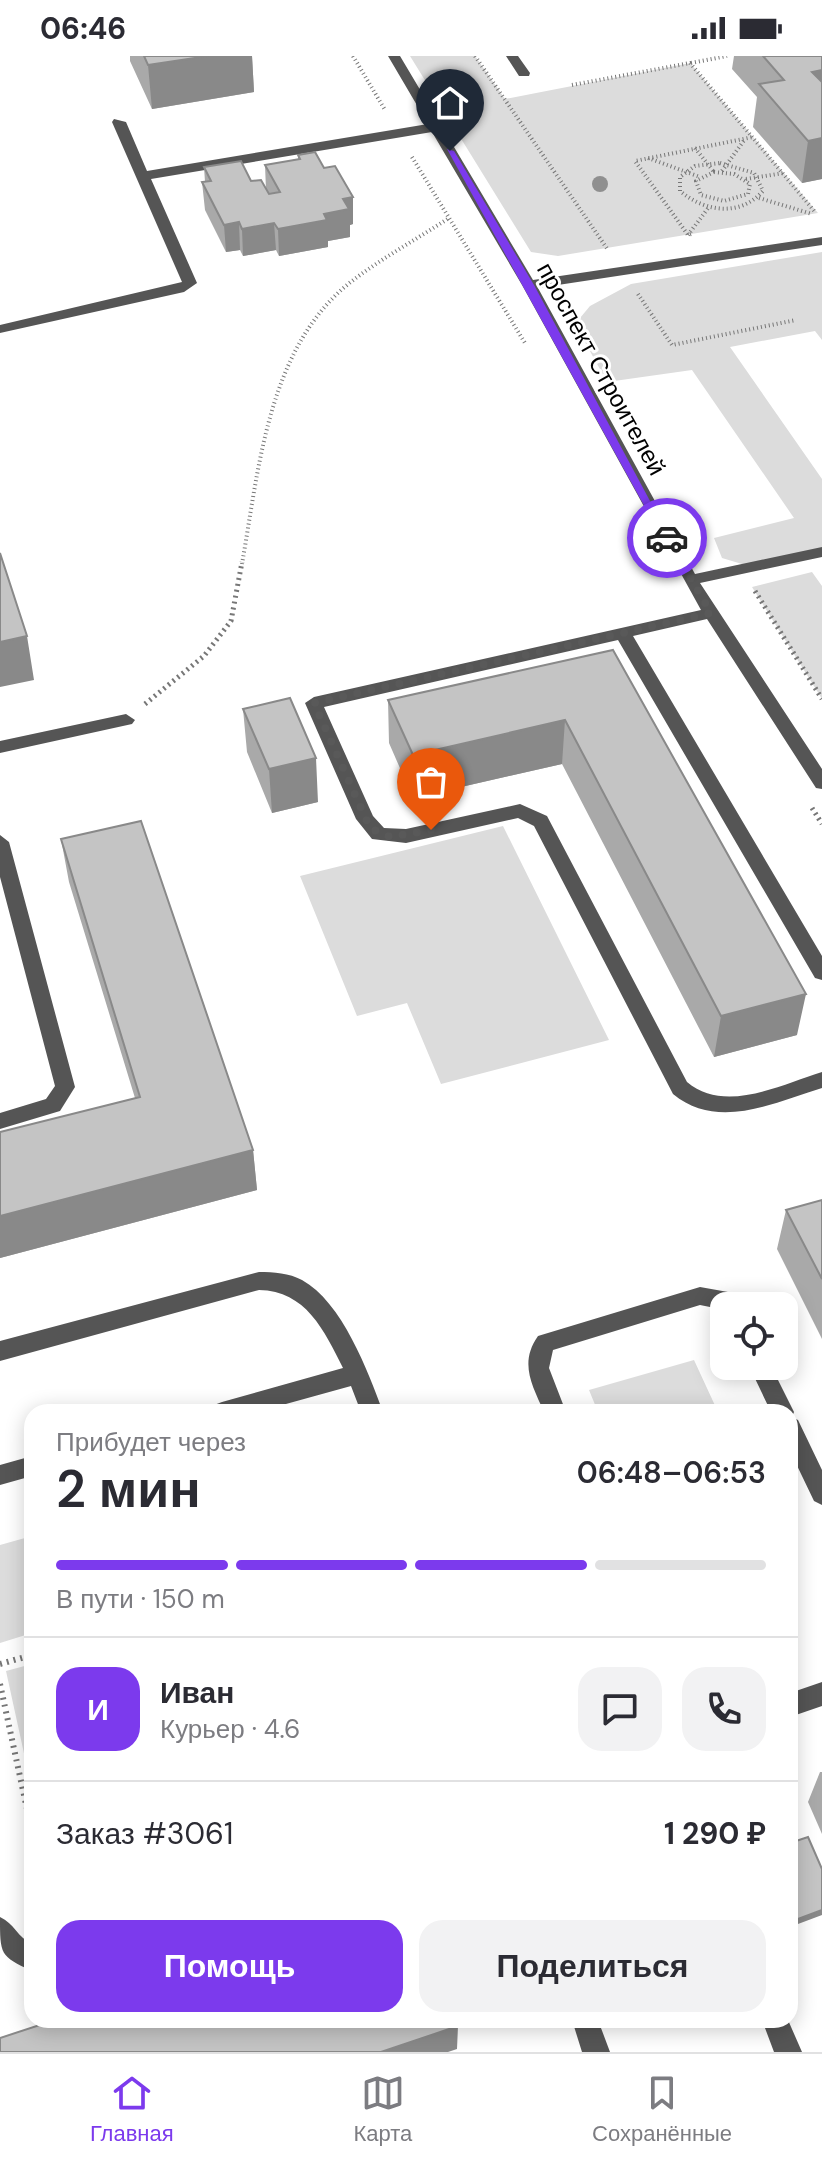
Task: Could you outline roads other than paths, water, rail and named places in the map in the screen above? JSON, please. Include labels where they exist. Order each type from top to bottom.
[{"type":"street","name":"проспект Строителей","points":[[394,56],[529,285],[690,580],[822,783]]},
{"type":"street","points":[[512,56],[524,73]]},
{"type":"street","points":[[0,329],[189,285],[119,122]]},
{"type":"street","points":[[143,176],[436,127]]},
{"type":"street","points":[[529,285],[822,241]]},
{"type":"street","points":[[690,580],[822,552]]},
{"type":"street","points":[[711,613],[314,703],[365,819],[379,834],[406,836],[520,811],[541,821],[689,1099],[700,1105],[725,1107],[822,1080]]},
{"type":"street","points":[[623,633],[822,973]]},
{"type":"street","points":[[0,747],[126,720]]},
{"type":"street","points":[[0,842],[65,1087],[53,1105],[0,1121]]},
{"type":"street","points":[[0,1351],[259,1281],[276,1281],[292,1285],[310,1299],[357,1374],[369,1404]]},
{"type":"street","points":[[552,1404],[537,1368],[538,1357],[546,1343],[700,1296],[710,1298]]},
{"type":"street","points":[[250,1404],[357,1374]]},
{"type":"street","points":[[767,1380],[779,1404]]},
{"type":"street","points":[[798,1444],[822,1494]]},
{"type":"street","points":[[0,1475],[24,1468]]},
{"type":"street","points":[[798,1702],[822,1694]]},
{"type":"street","points":[[0,1930],[13,1949],[24,1954]]},
{"type":"street","points":[[588,2028],[596,2052]]},
{"type":"street","points":[[778,2028],[788,2052]]}]
